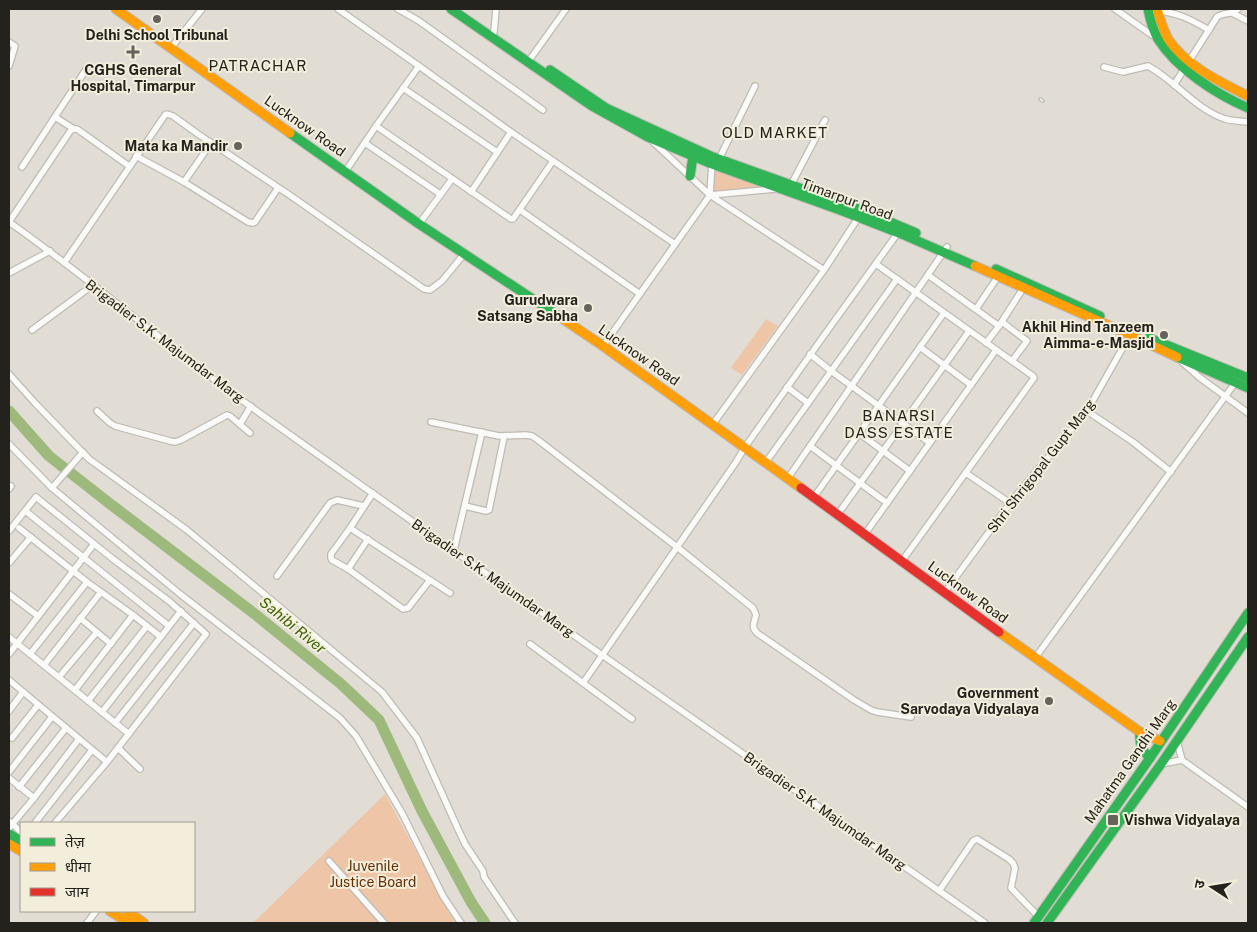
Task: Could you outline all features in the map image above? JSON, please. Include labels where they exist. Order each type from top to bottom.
[{"type":"street","name":"Lucknow Road","points":[[116,9],[419,224],[603,346],[1140,732],[1160,741]]},
{"type":"street","points":[[171,48],[202,9]]},
{"type":"street","points":[[338,9],[511,132],[675,244]]},
{"type":"street","points":[[398,9],[419,21],[543,110]]},
{"type":"street","name":"Timarpur Road","points":[[451,9],[493,34]]},
{"type":"street","name":"Timarpur Road","points":[[461,9],[592,106],[648,137],[693,156],[715,160],[791,185],[900,230],[1179,355],[1248,388]]},
{"type":"street","points":[[493,34],[496,9]]},
{"type":"street","points":[[529,60],[566,9]]},
{"type":"street","points":[[1115,9],[1158,38],[1224,96],[1248,108]]},
{"type":"street","points":[[1174,85],[1219,15],[1232,13],[1238,9]]},
{"type":"street","points":[[1152,10],[1154,28],[1158,38]]},
{"type":"street","points":[[1152,10],[1178,14],[1209,30]]},
{"type":"street","points":[[1152,10],[1169,40],[1187,64],[1248,96]]},
{"type":"street","points":[[1232,13],[1248,21]]},
{"type":"street","points":[[1158,38],[1169,40]]},
{"type":"street","points":[[9,42],[15,46],[9,66]]},
{"type":"street","name":"Timarpur Road","points":[[529,60],[610,110],[715,160],[780,189],[860,214]]},
{"type":"street","points":[[346,172],[419,66]]},
{"type":"street","points":[[1104,68],[1123,72],[1148,66],[1200,106],[1223,118],[1248,122]]},
{"type":"street","points":[[22,167],[87,68]]},
{"type":"street","points":[[603,346],[710,195],[715,160],[755,86]]},
{"type":"street","points":[[403,88],[497,152]]},
{"type":"street","points":[[64,263],[129,166],[167,114],[173,116],[424,288],[430,290],[442,281],[464,254]]},
{"type":"street","points":[[55,117],[76,129],[129,166]]},
{"type":"street","points":[[791,185],[824,120]]},
{"type":"street","points":[[376,126],[510,219],[513,219],[520,210],[553,161]]},
{"type":"street","points":[[9,222],[71,130],[74,129]]},
{"type":"street","points":[[471,192],[511,132]]},
{"type":"street","points":[[648,137],[710,195],[824,270]]},
{"type":"street","points":[[365,142],[440,194]]},
{"type":"street","points":[[184,182],[211,143]]},
{"type":"street","points":[[136,156],[252,223],[255,222],[278,188]]},
{"type":"street","points":[[690,176],[693,156]]},
{"type":"street","points":[[419,224],[452,178]]},
{"type":"street","points":[[710,195],[780,189]]},
{"type":"street","points":[[520,210],[640,294]]},
{"type":"street","points":[[713,424],[824,270],[860,214]]},
{"type":"street","name":"Brigadier S.K. Majumdar Marg","points":[[9,222],[50,251],[251,406],[939,891],[980,922]]},
{"type":"street","points":[[583,682],[810,354],[900,230]]},
{"type":"street","points":[[788,478],[946,250]]},
{"type":"street","points":[[9,273],[50,251]]},
{"type":"street","points":[[876,264],[1033,376],[1033,380],[902,561]]},
{"type":"street","points":[[976,309],[999,274]]},
{"type":"street","points":[[928,275],[976,309],[1027,341],[1012,361]]},
{"type":"street","points":[[766,462],[898,279]]},
{"type":"street","points":[[32,330],[92,285]]},
{"type":"street","points":[[986,343],[1001,324],[1025,286]]},
{"type":"street","points":[[814,497],[944,313]]},
{"type":"street","points":[[838,514],[969,331]]},
{"type":"street","name":"Shri Shrigopal Gupt Marg","points":[[945,592],[1010,503],[1087,411],[1131,334]]},
{"type":"street","points":[[920,347],[970,385]]},
{"type":"street","points":[[865,534],[996,350]]},
{"type":"street","points":[[810,354],[930,443]]},
{"type":"street","points":[[1179,355],[1199,377],[1248,413]]},
{"type":"street","name":"Timarpur Road","points":[[1179,355],[1248,378]]},
{"type":"street","points":[[9,374],[89,459],[188,530],[382,692],[417,738],[465,844],[515,923]]},
{"type":"street","points":[[1035,658],[1235,383]]},
{"type":"street","points":[[787,387],[808,403]]},
{"type":"street","points":[[240,424],[251,406]]},
{"type":"street","points":[[97,411],[110,424],[115,426],[175,442],[225,416],[230,416],[250,433]]},
{"type":"street","points":[[1087,411],[1133,442],[1171,472]]},
{"type":"street","points":[[431,422],[504,437],[532,436],[753,608],[756,615],[753,630],[757,633],[871,710],[911,717]]},
{"type":"street","points":[[454,550],[482,432]]},
{"type":"street","points":[[859,433],[910,471]]},
{"type":"street","points":[[465,506],[489,510],[504,437]]},
{"type":"street","points":[[9,444],[54,486],[180,594],[340,718],[356,736],[402,813],[443,896],[461,923]]},
{"type":"street","points":[[810,446],[887,503]]},
{"type":"street","points":[[54,486],[82,452]]},
{"type":"street","points":[[966,473],[1010,503]]},
{"type":"street","points":[[373,493],[331,554],[332,560],[348,569],[403,609],[408,608],[430,580]]},
{"type":"street","points":[[9,531],[36,497],[181,611],[206,633],[206,637],[107,762],[56,822]]},
{"type":"street","points":[[277,576],[330,503],[337,500],[364,506]]},
{"type":"street","points":[[28,513],[169,626]]},
{"type":"street","points":[[18,528],[161,637]]},
{"type":"street","points":[[350,528],[450,593]]},
{"type":"street","points":[[9,563],[31,537]]},
{"type":"street","points":[[348,569],[368,539]]},
{"type":"street","points":[[9,654],[94,544]]},
{"type":"street","points":[[30,654],[87,582]]},
{"type":"street","points":[[44,665],[101,592]]},
{"type":"street","points":[[9,594],[38,616]]},
{"type":"street","points":[[102,712],[181,611]]},
{"type":"street","name":"Mahatma Gandhi Marg","points":[[1037,920],[1248,613]]},
{"type":"street","points":[[75,690],[133,615]]},
{"type":"street","points":[[80,618],[111,644]]},
{"type":"street","points":[[115,722],[194,623]]},
{"type":"street","points":[[88,701],[147,626]]},
{"type":"street","points":[[58,677],[97,632]]},
{"type":"street","name":"Mahatma Gandhi Marg","points":[[1047,923],[1161,764],[1248,637]]},
{"type":"street","points":[[9,638],[129,734]]},
{"type":"street","points":[[530,644],[632,719]]},
{"type":"street","points":[[9,681],[107,762]]},
{"type":"street","points":[[9,710],[23,692]]},
{"type":"street","points":[[12,738],[38,705]]},
{"type":"street","points":[[9,772],[52,717]]},
{"type":"street","points":[[19,786],[66,728]]},
{"type":"street","points":[[1140,732],[1139,742],[1142,750],[1150,758]]},
{"type":"street","points":[[10,824],[34,798],[79,739]]},
{"type":"street","points":[[1176,741],[1182,760],[1248,806]]},
{"type":"street","points":[[118,748],[140,769]]},
{"type":"street","points":[[36,822],[92,750]]},
{"type":"street","points":[[1161,764],[1182,760]]},
{"type":"street","points":[[9,778],[34,798]]},
{"type":"street","points":[[9,834],[20,840]]},
{"type":"street","points":[[939,891],[973,840],[977,839],[1012,861],[1015,868],[1011,888],[1037,920]]},
{"type":"street","points":[[1091,842],[1101,848]]},
{"type":"street","points":[[9,844],[20,850]]},
{"type":"street","points":[[329,861],[384,923]]},
{"type":"street","points":[[87,923],[95,912]]},
{"type":"street","points":[[113,912],[144,923]]},
{"type":"green space","points":[[715,168],[760,186],[759,188],[713,192]]},
{"type":"green space","points":[[766,319],[778,326],[742,375],[731,368]]},
{"type":"green space","name":"Juvenile Justice Board","points":[[385,794],[455,923],[253,923]]},
{"type":"waterway","name":"Sahibi River","points":[[9,411],[49,456],[256,615],[341,684],[379,720],[422,811],[471,902],[485,923]]},
{"type":"traffic: fast","points":[[451,9],[592,106],[648,137],[712,164],[904,235],[975,266]]},
{"type":"traffic: fast","points":[[1148,9],[1158,39],[1186,70],[1223,96],[1248,108]]},
{"type":"traffic: fast","points":[[550,70],[606,108],[713,157],[864,211],[916,233]]},
{"type":"traffic: fast","points":[[290,133],[419,224],[560,317]]},
{"type":"traffic: fast","points":[[690,176],[693,156]]},
{"type":"traffic: fast","points":[[996,269],[1100,316]]},
{"type":"traffic: fast","points":[[1149,338],[1248,378]]},
{"type":"traffic: fast","points":[[1177,357],[1248,388]]},
{"type":"traffic: fast","points":[[1034,923],[1150,758],[1248,613]]},
{"type":"traffic: fast","points":[[1047,923],[1161,764],[1248,637]]},
{"type":"traffic: fast","points":[[1140,732],[1142,746],[1150,758]]},
{"type":"traffic: fast","points":[[9,834],[20,840]]},
{"type":"traffic: slow","points":[[116,9],[290,133]]},
{"type":"traffic: slow","points":[[1157,9],[1163,28],[1175,49],[1204,72],[1248,96]]},
{"type":"traffic: slow","points":[[975,266],[1177,357]]},
{"type":"traffic: slow","points":[[560,317],[801,488]]},
{"type":"traffic: slow","points":[[999,632],[1140,732],[1160,741]]},
{"type":"traffic: slow","points":[[9,844],[20,850]]},
{"type":"traffic: slow","points":[[112,912],[129,923]]},
{"type":"traffic: slow","points":[[128,912],[144,923]]},
{"type":"traffic: jam","points":[[801,488],[999,632]]},
{"type":"place","name":"Delhi School Tribunal","points":[[157,19]]},
{"type":"place","name":"CGHS General Hospital, Timarpur","points":[[133,52]]},
{"type":"place","name":"Mata ka Mandir","points":[[238,146]]},
{"type":"place","name":"Gurudwara Satsang Sabha","points":[[588,308]]},
{"type":"place","name":"Akhil Hind Tanzeem Aimma-e-Masjid","points":[[1164,335]]},
{"type":"place","name":"Government Sarvodaya Vidyalaya","points":[[1049,701]]},
{"type":"place","name":"Vishwa Vidyalaya","points":[[1113,820]]},
{"type":"district","name":"PATRACHAR","points":[[258,65]]},
{"type":"district","name":"OLD MARKET","points":[[775,132]]},
{"type":"district","name":"BANARSI DASS ESTATE","points":[[899,424]]}]
